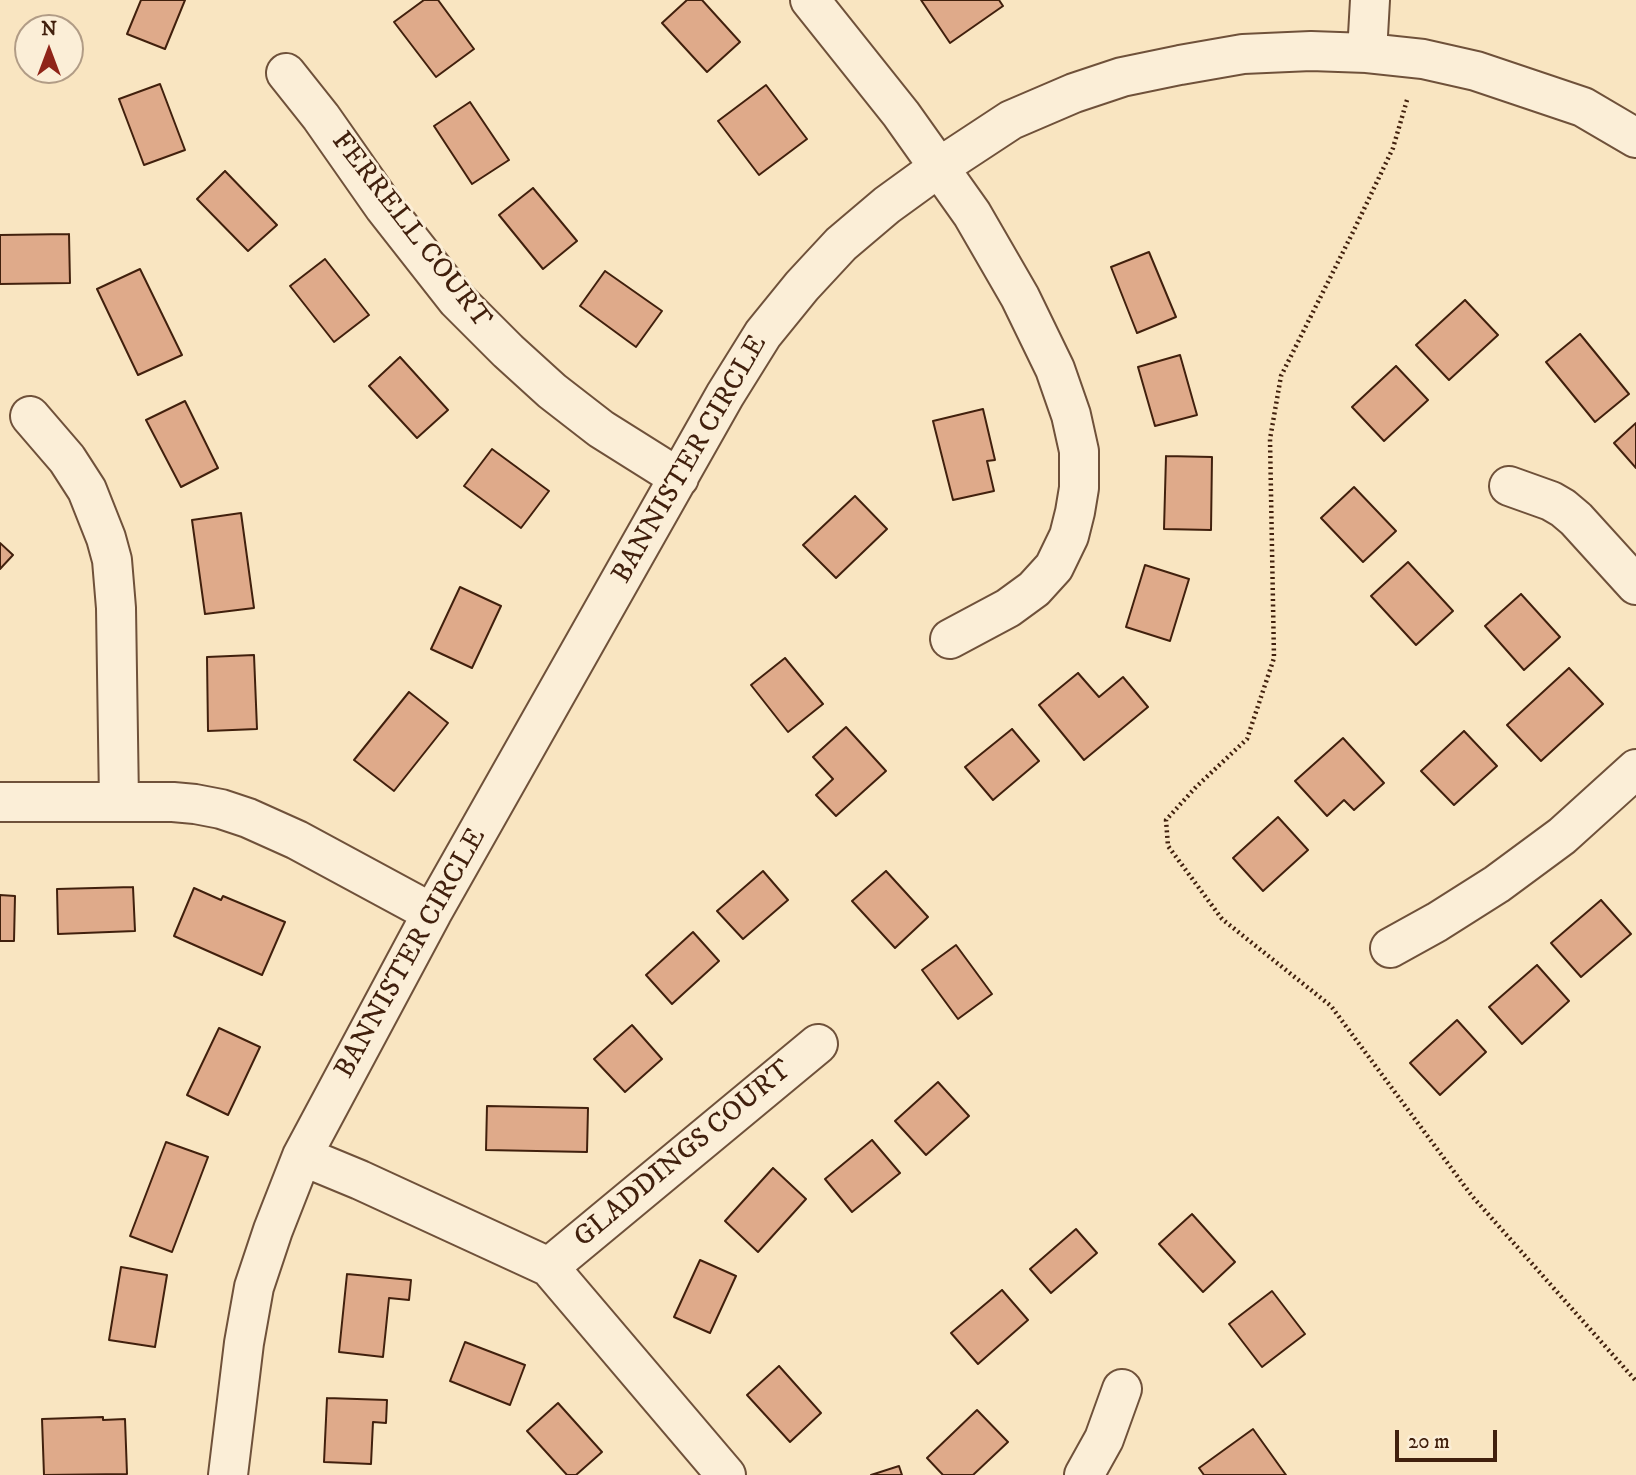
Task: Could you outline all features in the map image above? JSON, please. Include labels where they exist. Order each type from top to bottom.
[{"type":"street","points":[[810,0],[901,114],[972,214],[1020,297],[1055,369],[1071,415],[1079,451],[1079,488],[1075,512],[1069,536],[1054,567],[1026,596],[950,639]]},
{"type":"street","points":[[1367,53],[1370,0]]},
{"type":"street","name":"BANNISTER CIRCLE","points":[[228,1475],[244,1343],[254,1287],[302,1156],[432,913],[725,396],[763,334],[841,244],[938,167],[1011,120],[1074,93],[1122,77],[1243,54],[1311,51],[1423,59],[1476,71],[1583,107],[1636,138]]},
{"type":"street","name":"FERRELL COURT","points":[[286,73],[321,117],[384,207],[457,300],[552,391],[601,429],[679,478]]},
{"type":"street","points":[[30,416],[67,459],[87,490],[112,560],[116,607],[119,801]]},
{"type":"street","points":[[1509,486],[1563,508],[1636,585]]},
{"type":"street","points":[[1390,948],[1497,884],[1562,836],[1636,769]]},
{"type":"street","points":[[0,802],[173,802],[221,809],[297,840],[432,913]]},
{"type":"street","name":"GLADDINGS COURT","points":[[549,1267],[818,1044]]},
{"type":"street","points":[[302,1156],[372,1185],[549,1267],[726,1475]]},
{"type":"street","points":[[1084,1475],[1104,1439],[1122,1389]]},
{"type":"path","points":[[1407,100],[1393,148],[1280,376],[1270,439],[1274,658],[1247,739],[1166,820],[1168,846],[1222,919],[1331,1006],[1472,1196],[1636,1381]]},
{"type":"building","points":[[141,0],[185,0],[165,49],[127,34]]},
{"type":"building","points":[[424,0],[438,0],[474,49],[436,77],[394,22]]},
{"type":"building","points":[[687,0],[702,0],[740,42],[707,72],[662,23]]},
{"type":"building","points":[[921,0],[999,0],[1003,6],[950,43]]},
{"type":"building","points":[[160,84],[185,150],[144,165],[119,99]]},
{"type":"building","points":[[766,85],[807,139],[759,175],[718,121]]},
{"type":"building","points":[[470,102],[509,160],[472,184],[434,126]]},
{"type":"building","points":[[225,171],[277,225],[248,251],[197,199]]},
{"type":"building","points":[[533,188],[577,241],[543,269],[499,215]]},
{"type":"building","points":[[69,234],[70,283],[0,284],[0,235]]},
{"type":"building","points":[[1149,252],[1176,317],[1137,333],[1111,267]]},
{"type":"building","points":[[325,259],[369,315],[334,342],[290,286]]},
{"type":"building","points":[[140,269],[182,355],[138,375],[97,289]]},
{"type":"building","points":[[605,271],[662,311],[636,347],[580,306]]},
{"type":"building","points":[[1465,300],[1498,335],[1449,380],[1416,345]]},
{"type":"building","points":[[1580,334],[1629,394],[1595,422],[1546,362]]},
{"type":"building","points":[[1180,355],[1197,415],[1155,426],[1138,367]]},
{"type":"building","points":[[400,357],[448,410],[417,438],[369,386]]},
{"type":"building","points":[[1396,366],[1428,400],[1384,441],[1352,407]]},
{"type":"building","points":[[185,401],[218,468],[181,487],[146,420]]},
{"type":"building","points":[[983,409],[995,460],[987,461],[994,491],[953,500],[933,421]]},
{"type":"building","points":[[1636,423],[1636,468],[1614,443]]},
{"type":"building","points":[[492,449],[549,491],[521,528],[464,486]]},
{"type":"building","points":[[1166,456],[1212,457],[1211,530],[1164,529]]},
{"type":"building","points":[[1354,487],[1396,531],[1363,562],[1321,518]]},
{"type":"building","points":[[855,496],[887,529],[836,578],[803,545]]},
{"type":"building","points":[[241,513],[254,608],[205,614],[192,520]]},
{"type":"building","points":[[0,543],[13,555],[0,569]]},
{"type":"building","points":[[1408,562],[1453,611],[1416,645],[1371,596]]},
{"type":"building","points":[[1145,565],[1189,579],[1170,641],[1126,627]]},
{"type":"building","points":[[460,587],[501,606],[472,668],[431,649]]},
{"type":"building","points":[[1521,594],[1560,637],[1524,670],[1485,626]]},
{"type":"building","points":[[254,655],[257,729],[208,731],[207,657]]},
{"type":"building","points":[[785,658],[823,704],[788,732],[751,685]]},
{"type":"building","points":[[1569,668],[1603,704],[1541,761],[1507,725]]},
{"type":"building","points":[[1078,673],[1099,697],[1123,677],[1148,707],[1084,760],[1039,705]]},
{"type":"building","points":[[409,692],[448,723],[394,791],[354,760]]},
{"type":"building","points":[[846,727],[886,771],[836,816],[816,795],[833,779],[813,757]]},
{"type":"building","points":[[1012,729],[1039,761],[993,800],[965,767]]},
{"type":"building","points":[[1464,731],[1497,766],[1454,805],[1421,771]]},
{"type":"building","points":[[1343,738],[1384,783],[1354,810],[1344,800],[1327,816],[1295,781]]},
{"type":"building","points":[[1278,817],[1308,850],[1263,891],[1233,858]]},
{"type":"building","points":[[763,871],[788,900],[743,939],[717,911]]},
{"type":"building","points":[[886,871],[928,917],[895,948],[852,901]]},
{"type":"building","points":[[133,887],[135,931],[58,934],[57,889]]},
{"type":"building","points":[[194,888],[221,900],[223,896],[285,922],[262,975],[174,936]]},
{"type":"building","points":[[0,895],[15,896],[14,941],[0,941]]},
{"type":"building","points":[[1601,900],[1631,934],[1581,977],[1551,943]]},
{"type":"building","points":[[693,932],[719,961],[672,1004],[646,975]]},
{"type":"building","points":[[956,945],[992,994],[958,1019],[922,970]]},
{"type":"building","points":[[1537,965],[1569,1001],[1522,1044],[1489,1007]]},
{"type":"building","points":[[1457,1020],[1486,1052],[1440,1095],[1410,1063]]},
{"type":"building","points":[[632,1025],[662,1059],[625,1092],[594,1059]]},
{"type":"building","points":[[219,1028],[260,1047],[228,1115],[187,1095]]},
{"type":"building","points":[[938,1082],[969,1116],[926,1155],[895,1121]]},
{"type":"building","points":[[487,1106],[588,1108],[587,1152],[486,1150]]},
{"type":"building","points":[[872,1140],[900,1173],[852,1212],[825,1179]]},
{"type":"building","points":[[166,1142],[208,1157],[172,1252],[130,1236]]},
{"type":"building","points":[[773,1168],[806,1199],[758,1252],[725,1221]]},
{"type":"building","points":[[1192,1214],[1235,1262],[1203,1292],[1159,1244]]},
{"type":"building","points":[[1076,1229],[1097,1253],[1051,1293],[1030,1269]]},
{"type":"building","points":[[700,1260],[736,1276],[710,1333],[674,1317]]},
{"type":"building","points":[[121,1267],[167,1275],[155,1347],[109,1340]]},
{"type":"building","points":[[347,1274],[411,1280],[409,1300],[389,1298],[383,1357],[339,1352]]},
{"type":"building","points":[[1002,1290],[1028,1320],[978,1364],[951,1333]]},
{"type":"building","points":[[1272,1291],[1305,1334],[1262,1367],[1229,1324]]},
{"type":"building","points":[[465,1342],[525,1365],[510,1405],[450,1381]]},
{"type":"building","points":[[779,1366],[821,1413],[790,1442],[747,1395]]},
{"type":"building","points":[[327,1398],[387,1400],[386,1423],[373,1422],[371,1464],[324,1462]]},
{"type":"building","points":[[558,1403],[602,1452],[576,1475],[567,1475],[527,1431]]},
{"type":"building","points":[[977,1410],[1008,1442],[973,1475],[943,1475],[927,1458]]},
{"type":"building","points":[[103,1417],[103,1420],[125,1419],[127,1474],[44,1475],[42,1419]]},
{"type":"building","points":[[1253,1429],[1286,1475],[1204,1475],[1199,1468]]},
{"type":"building","points":[[899,1466],[902,1475],[871,1475]]}]
